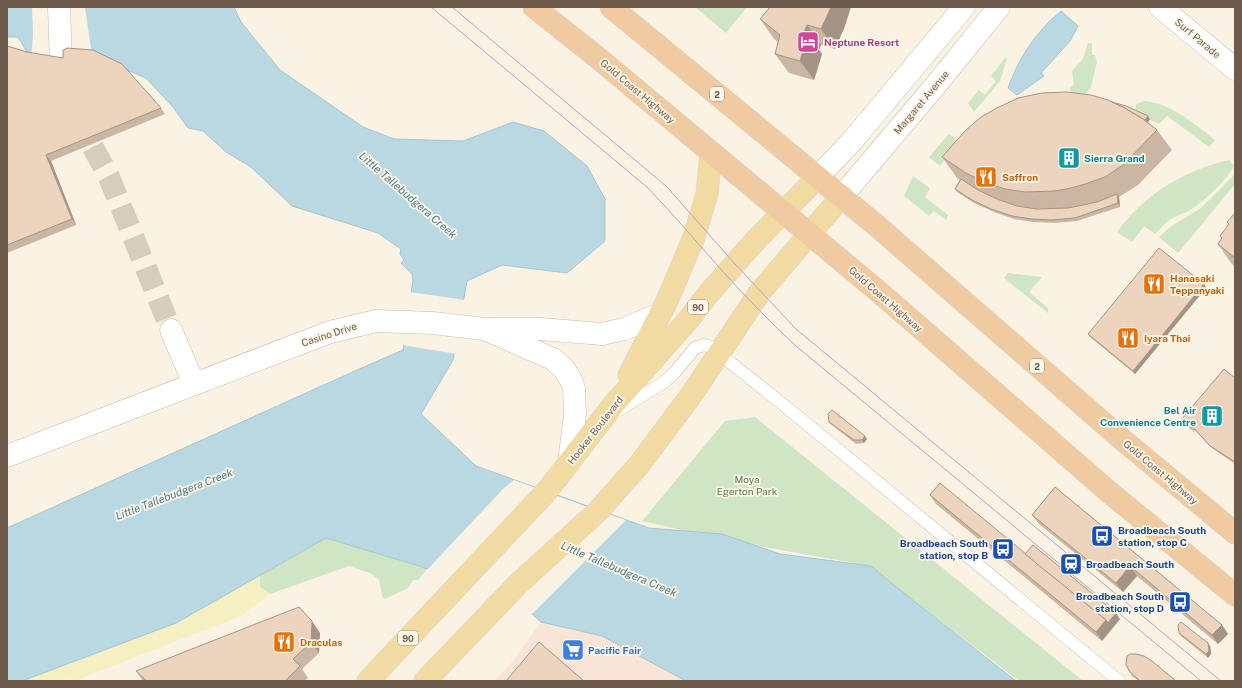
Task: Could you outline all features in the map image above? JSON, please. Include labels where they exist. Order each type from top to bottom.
[{"type":"highway","name":"Gold Coast Highway","points":[[534,7],[598,58],[879,292],[1109,492],[1235,595]]},
{"type":"highway","name":"Gold Coast Highway","points":[[611,7],[842,196],[1124,441],[1235,533]]},
{"type":"main road","points":[[608,412],[670,295],[685,259],[704,206],[709,181],[711,153]]},
{"type":"main road","name":"Hooker Boulevard","points":[[368,681],[547,491],[608,412],[689,319],[719,282],[783,212],[818,177]]},
{"type":"main road","points":[[425,681],[518,584],[598,511],[640,465],[692,394],[760,292],[842,196]]},
{"type":"street","points":[[59,7],[61,63]]},
{"type":"street","points":[[818,177],[858,134],[964,7]]},
{"type":"street","name":"Margaret Avenue","points":[[842,196],[999,7]]},
{"type":"street","name":"Surf Parade","points":[[1160,7],[1235,69]]},
{"type":"street","points":[[481,329],[540,329],[602,334],[624,329],[660,314]]},
{"type":"street","name":"Casino Drive","points":[[7,456],[330,332],[376,321],[398,321],[433,322],[481,329],[554,359],[564,369],[572,385],[575,404],[569,464]]},
{"type":"street","points":[[171,330],[194,384]]},
{"type":"lane","points":[[608,412],[663,383],[675,372],[695,348],[707,345],[801,419],[1119,681]]},
{"type":"shaded area","name":"Pacific Fair","points":[[541,622],[602,636],[686,681],[494,681],[511,663]]},
{"type":"green space","points":[[695,7],[747,7],[726,33]]},
{"type":"green space","points":[[1088,43],[1092,43],[1092,55],[1095,55],[1097,62],[1091,87],[1081,100],[1070,96],[1070,88],[1074,84],[1072,71],[1083,59]]},
{"type":"green space","points":[[1005,58],[1007,59],[1000,81],[974,112],[968,103],[979,90],[985,95],[996,81],[991,76]]},
{"type":"green space","points":[[1145,101],[1174,110],[1215,140],[1209,147],[1167,116],[1159,124],[1135,113],[1136,104]]},
{"type":"green space","points":[[949,134],[959,142],[940,166],[929,157]]},
{"type":"green space","points":[[1229,160],[1234,166],[1208,196],[1195,207],[1168,221],[1155,234],[1144,226],[1132,242],[1117,232],[1140,207],[1166,186],[1196,170]]},
{"type":"green space","points":[[1235,174],[1235,184],[1178,253],[1159,237],[1170,227],[1201,208]]},
{"type":"green space","points":[[913,176],[930,188],[925,197],[948,215],[946,220],[934,211],[929,216],[904,196]]},
{"type":"green space","points":[[1008,273],[1042,277],[1029,292],[1048,308],[1048,313],[1004,278]]},
{"type":"green space","name":"Moya Egerton Park","points":[[755,417],[1083,681],[1019,681],[871,566],[735,542],[642,521],[725,421]]},
{"type":"green space","points":[[326,538],[427,569],[418,580],[413,580],[408,588],[385,599],[382,596],[379,580],[370,573],[349,566],[270,594],[260,587],[260,575]]},
{"type":"sand","points":[[260,575],[260,587],[270,594],[241,616],[74,681],[69,679],[63,681],[22,681],[176,623]]},
{"type":"water","name":"Little Tallebudgera Creek","points":[[7,7],[234,7],[241,22],[280,70],[363,127],[394,139],[463,141],[513,122],[544,131],[587,166],[605,199],[605,241],[567,273],[502,265],[467,281],[453,360],[421,414],[476,466],[649,528],[722,534],[780,554],[871,566],[1016,681],[686,681],[602,636],[541,622],[523,606],[419,566],[326,538],[176,623],[22,681],[7,681],[7,528],[403,350],[413,280],[412,274],[401,263],[404,260],[400,254],[401,249],[378,233],[292,206],[251,167],[226,152],[203,131],[188,128],[173,107],[146,78],[127,70],[31,59],[18,37],[7,37]]},
{"type":"water","points":[[1061,11],[1078,26],[1070,41],[1041,73],[1044,76],[1017,95],[1008,88],[1017,66],[1036,36]]},
{"type":"pier","points":[[32,7],[85,7],[92,56],[31,59],[33,35]]},
{"type":"pier","points":[[409,292],[465,300],[457,354],[402,345]]},
{"type":"pier","points":[[514,480],[626,520],[531,615],[522,608],[426,571],[504,488]]},
{"type":"building","points":[[770,7],[831,7],[821,29],[807,25],[804,33],[808,34],[800,61],[775,54],[780,35],[760,19]]},
{"type":"building","points":[[7,46],[27,52],[63,58],[63,50],[67,48],[93,50],[122,64],[161,108],[46,155],[72,219],[7,245]]},
{"type":"building","name":"Sierra Grand","points":[[1067,92],[1091,95],[1108,100],[1143,119],[1157,130],[1123,165],[1105,177],[1071,188],[1055,191],[1025,192],[1005,189],[984,182],[966,173],[942,157],[965,131],[981,117],[997,108],[1018,98],[1042,93]]},
{"type":"building","points":[[1112,102],[1126,106],[1148,116],[1145,120]]},
{"type":"building","points":[[961,179],[978,190],[1017,206],[1037,209],[1068,208],[1097,202],[1117,194],[1118,203],[1075,218],[1052,220],[1031,219],[1012,216],[991,209],[972,200],[955,189]]},
{"type":"building","points":[[1234,214],[1235,258],[1218,244],[1222,238],[1220,236],[1229,224],[1227,222]]},
{"type":"building","points":[[1159,248],[1204,284],[1133,371],[1088,334]]},
{"type":"building","name":"Bel Air Convenience Centre","points":[[1224,369],[1235,378],[1235,462],[1209,445],[1193,427],[1191,428],[1181,420]]},
{"type":"building","points":[[832,410],[865,436],[862,440],[854,440],[829,422],[828,414]]},
{"type":"building","points":[[940,483],[1106,620],[1096,632],[930,495]]},
{"type":"building","points":[[1055,487],[1222,625],[1212,635],[1130,566],[1116,583],[1032,515]]},
{"type":"building","points":[[1033,545],[1116,613],[1108,623],[1025,554]]},
{"type":"building","name":"Draculas","points":[[299,607],[312,621],[311,642],[293,659],[300,666],[285,681],[147,681],[136,671]]},
{"type":"building","points":[[1181,622],[1208,643],[1209,651],[1206,654],[1179,633],[1178,625]]},
{"type":"building","points":[[539,642],[584,681],[506,681]]},
{"type":"building","points":[[1130,654],[1144,656],[1176,681],[1140,681],[1130,672],[1126,665],[1127,656]]},
{"type":"tunnel","points":[[77,118],[109,177],[171,330]]},
{"type":"tram line","points":[[431,7],[647,187],[742,293],[796,346],[1201,681]]},
{"type":"tram line","points":[[452,7],[666,186],[735,264],[796,329],[1221,681]]},
{"type":"place","name":"Neptune Resort","points":[[808,42]]},
{"type":"place","name":"Sierra Grand","points":[[1069,158]]},
{"type":"place","name":"Saffron","points":[[986,177]]},
{"type":"place","name":"Hanasaki Teppanyaki","points":[[1154,284]]},
{"type":"place","name":"Iyara Thai","points":[[1128,338]]},
{"type":"place","name":"Bel Air Convenience Centre","points":[[1212,416]]},
{"type":"place","name":"Broadbeach South station, stop C","points":[[1102,536]]},
{"type":"place","name":"Broadbeach South station, stop B","points":[[1003,549]]},
{"type":"place","name":"Broadbeach South","points":[[1071,564]]},
{"type":"place","name":"Broadbeach South station, stop D","points":[[1180,602]]},
{"type":"place","name":"Draculas","points":[[284,642]]},
{"type":"place","name":"Pacific Fair","points":[[573,650]]}]
